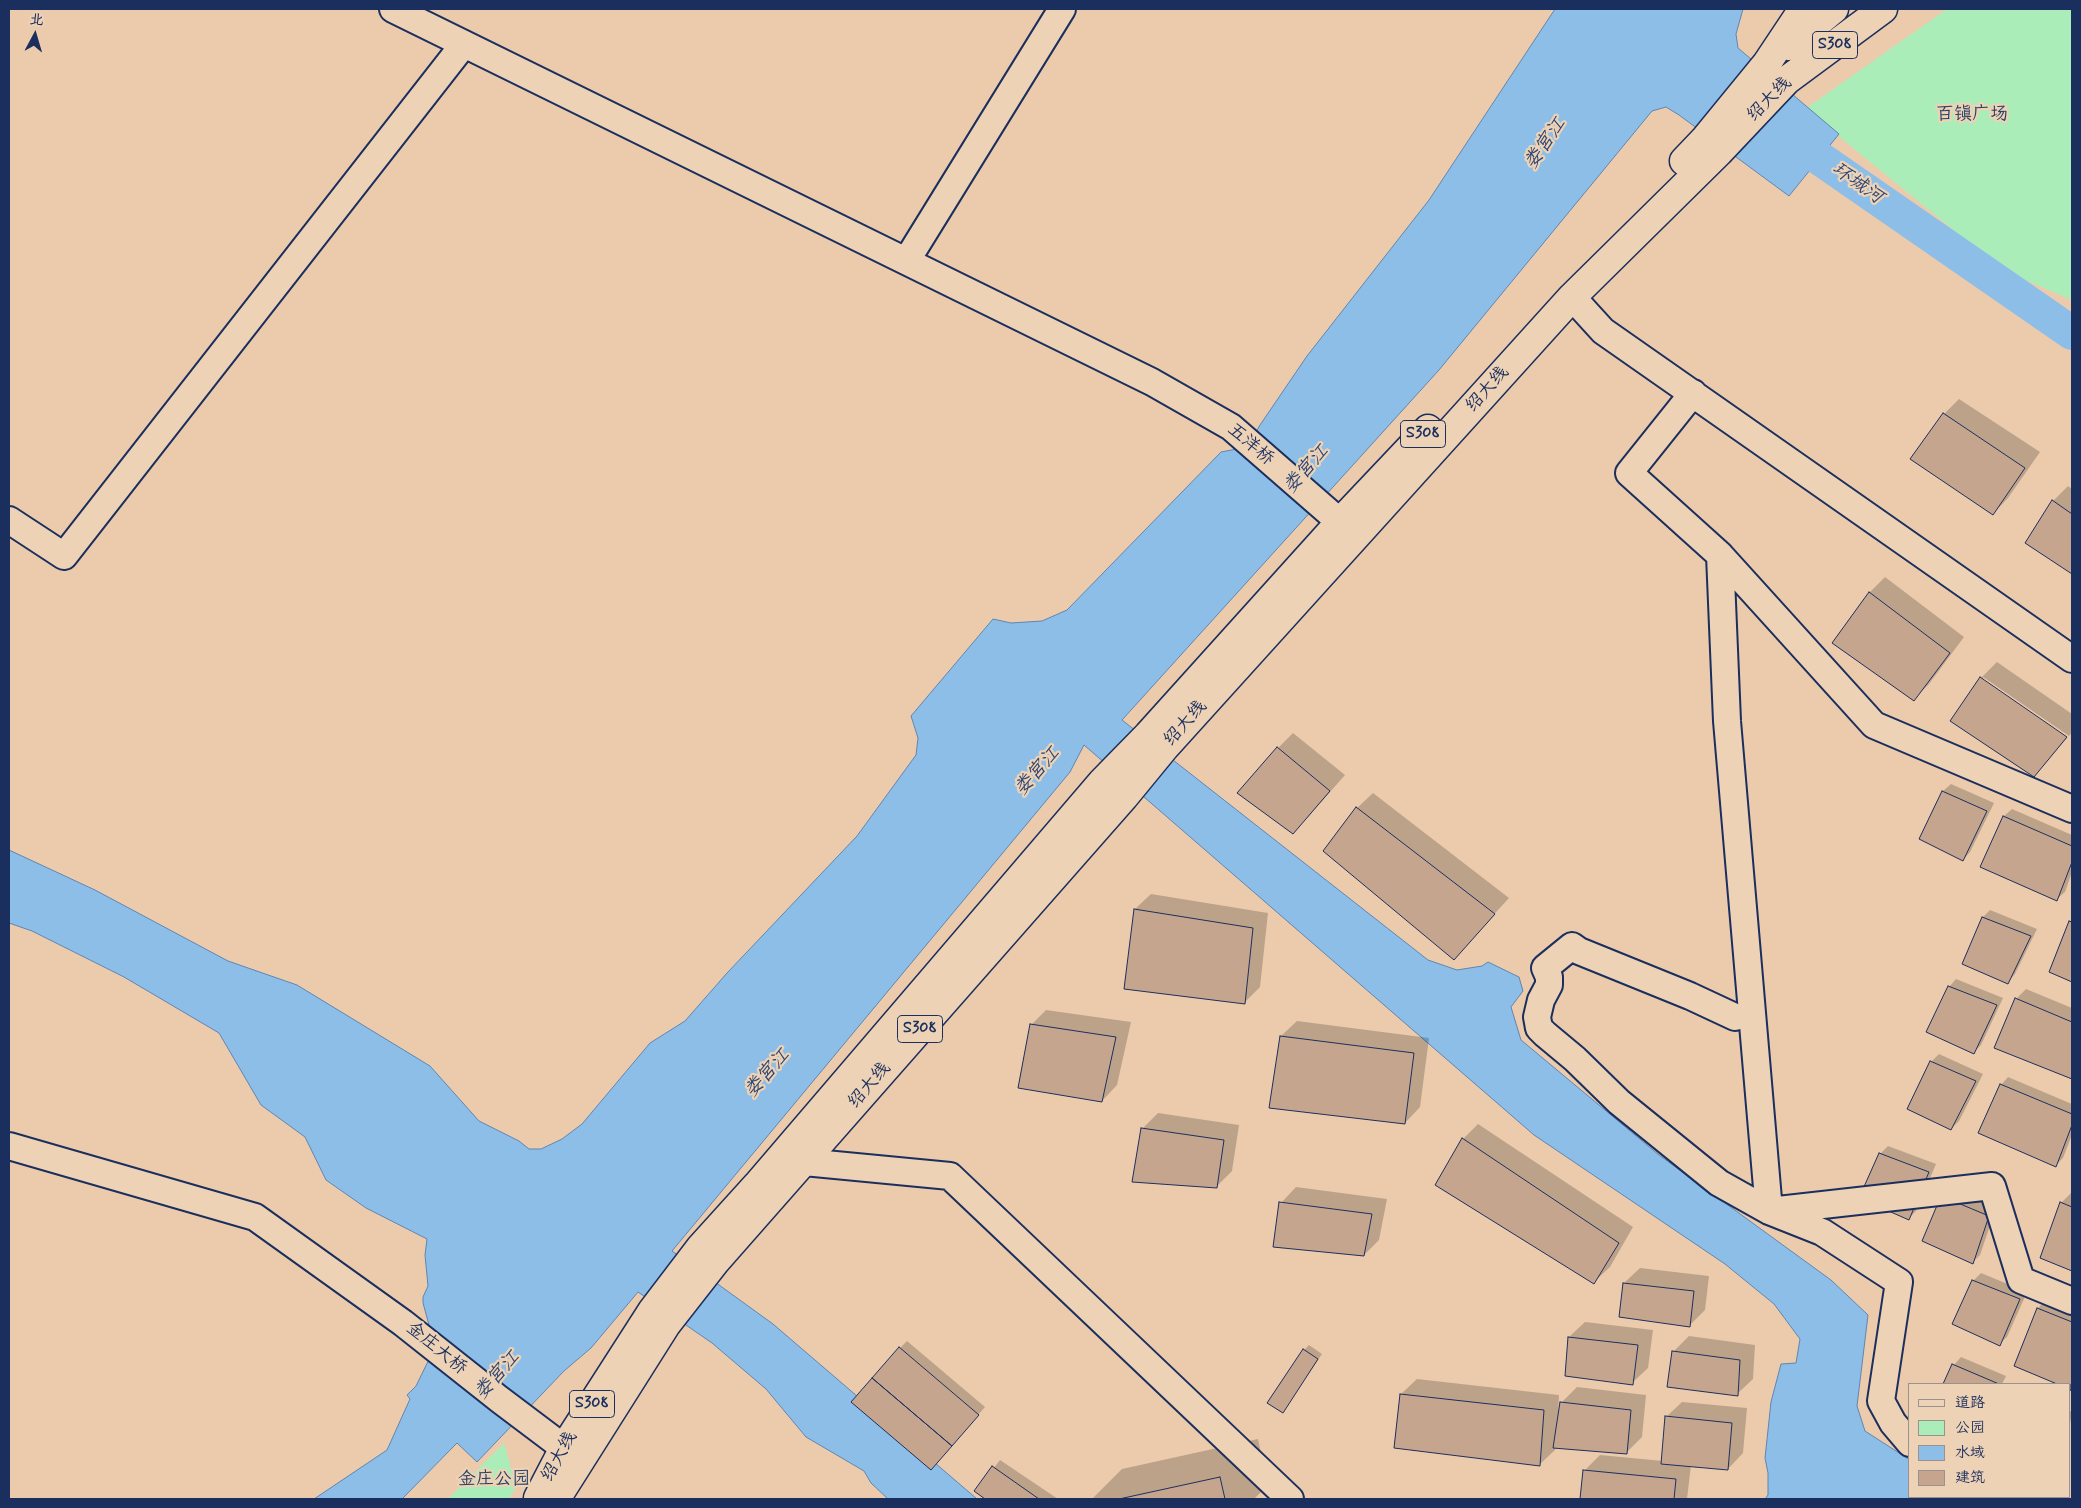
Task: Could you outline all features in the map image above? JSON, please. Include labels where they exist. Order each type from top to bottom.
[{"type":"main road","name":"S308","points":[[1777,72],[1803,9]]},
{"type":"main road","points":[[1777,72],[1834,9]]},
{"type":"main road","name":"绍大线","points":[[538,1499],[564,1448],[659,1318],[708,1255],[757,1185],[1157,741],[1572,297],[1777,72],[1883,9]]},
{"type":"main road","name":"绍大线","points":[[1157,741],[1340,522],[1711,146]]},
{"type":"main road","name":"绍大线","points":[[708,1255],[804,1162],[1113,790]]},
{"type":"main road","name":"绍大线","points":[[556,1499],[659,1318]]},
{"type":"street","name":"五洋桥","points":[[393,9],[1152,382],[1231,427],[1340,522]]},
{"type":"street","points":[[907,260],[1062,9]]},
{"type":"street","points":[[9,520],[64,556],[464,44]]},
{"type":"street","points":[[1572,297],[1603,330],[2072,659]]},
{"type":"street","points":[[1693,393],[1629,473],[1720,555],[1874,725],[2072,809]]},
{"type":"street","points":[[1720,555],[1727,721],[1769,1211]]},
{"type":"street","points":[[1735,1017],[1690,996],[1579,951],[1572,946],[1545,968],[1549,977],[1549,985],[1541,1000],[1536,1017],[1539,1028],[1575,1059],[1619,1102],[1719,1183],[1769,1211],[1822,1232],[1899,1282],[1881,1401],[1893,1423],[1908,1441]]},
{"type":"street","name":"金庄大桥","points":[[9,1146],[255,1217],[403,1322],[520,1416],[564,1448]]},
{"type":"street","points":[[804,1162],[950,1176],[1290,1499]]},
{"type":"street","points":[[1769,1211],[1992,1186],[2021,1280],[2072,1301]]},
{"type":"green space","name":"百镇广场","points":[[1947,9],[2072,9],[2072,300],[2004,271],[1805,109]]},
{"type":"green space","name":"金庄公园","points":[[504,1443],[516,1487],[509,1499],[448,1499]]},
{"type":"water","name":"娄宫江","points":[[1555,9],[1743,9],[1736,34],[1738,48],[1839,134],[1789,196],[1679,115],[1666,107],[1652,111],[1439,370],[1122,720],[1428,960],[1457,970],[1482,966],[1488,962],[1519,977],[1523,991],[1511,1007],[1521,1040],[1659,1155],[1831,1280],[1868,1315],[1857,1406],[1865,1431],[1908,1459],[1908,1498],[1985,1499],[1765,1499],[1768,1495],[1768,1473],[1765,1458],[1771,1402],[1781,1364],[1796,1363],[1800,1339],[1774,1304],[1725,1264],[1534,1135],[1084,745],[1070,772],[672,1251],[773,1324],[977,1499],[888,1499],[871,1483],[864,1471],[806,1437],[766,1389],[712,1343],[638,1292],[591,1348],[564,1371],[477,1462],[457,1443],[402,1499],[314,1499],[387,1450],[410,1399],[407,1395],[416,1386],[435,1347],[423,1303],[423,1297],[428,1286],[425,1255],[427,1239],[366,1208],[326,1180],[305,1137],[261,1105],[219,1033],[124,977],[32,931],[9,923],[9,850],[95,890],[228,961],[297,985],[430,1066],[479,1121],[519,1141],[529,1149],[541,1149],[562,1139],[582,1124],[650,1043],[685,1021],[727,973],[857,836],[916,755],[918,738],[911,716],[993,619],[1011,623],[1042,621],[1067,610],[1221,452],[1247,447],[1307,356],[1429,200]]},
{"type":"building","points":[[1943,413],[2025,468],[1993,515],[1910,459]]},
{"type":"building","points":[[2052,500],[2072,514],[2072,574],[2025,543]]},
{"type":"building","points":[[1869,592],[1950,653],[1914,701],[1832,643]]},
{"type":"building","points":[[1980,677],[2067,737],[2034,777],[1950,721]]},
{"type":"building","points":[[1277,747],[1330,791],[1293,834],[1237,793]]},
{"type":"building","points":[[1942,791],[1987,811],[1963,861],[1919,839]]},
{"type":"building","points":[[1356,807],[1495,914],[1454,960],[1323,851]]},
{"type":"building","points":[[2003,816],[2072,846],[2072,862],[2057,901],[1980,867]]},
{"type":"building","points":[[1134,909],[1253,928],[1245,1004],[1124,989]]},
{"type":"building","points":[[1982,917],[2031,936],[2008,984],[1962,964]]},
{"type":"building","points":[[2069,921],[2072,922],[2072,982],[2049,972]]},
{"type":"building","points":[[1948,986],[1997,1005],[1974,1054],[1926,1032]]},
{"type":"building","points":[[2015,998],[2072,1022],[2072,1079],[1994,1048]]},
{"type":"building","points":[[1030,1024],[1116,1037],[1102,1102],[1018,1088]]},
{"type":"building","points":[[1280,1036],[1414,1053],[1405,1124],[1269,1108]]},
{"type":"building","points":[[1930,1061],[1976,1081],[1951,1130],[1907,1109]]},
{"type":"building","points":[[2000,1084],[2072,1114],[2072,1125],[2056,1167],[1978,1133]]},
{"type":"building","points":[[1141,1128],[1224,1140],[1217,1188],[1132,1182]]},
{"type":"building","points":[[1462,1138],[1619,1243],[1594,1284],[1435,1185]]},
{"type":"building","points":[[1879,1153],[1929,1172],[1909,1220],[1859,1198]]},
{"type":"building","points":[[1941,1196],[1989,1216],[1973,1264],[1922,1241]]},
{"type":"building","points":[[1279,1202],[1372,1214],[1364,1256],[1273,1247]]},
{"type":"building","points":[[2060,1202],[2072,1207],[2072,1271],[2040,1258]]},
{"type":"building","points":[[1972,1280],[2020,1299],[2000,1346],[1952,1324]]},
{"type":"building","points":[[1623,1283],[1694,1291],[1690,1327],[1619,1317]]},
{"type":"building","points":[[2037,1308],[2072,1322],[2072,1391],[2071,1383],[2055,1383],[2014,1366]]},
{"type":"building","points":[[1568,1337],[1638,1345],[1633,1385],[1565,1376]]},
{"type":"building","points":[[899,1347],[979,1415],[952,1446],[872,1378]]},
{"type":"building","points":[[1303,1349],[1318,1359],[1283,1413],[1267,1403]]},
{"type":"building","points":[[1672,1351],[1740,1360],[1738,1396],[1667,1387]]},
{"type":"building","points":[[1952,1364],[1997,1383],[1943,1383]]},
{"type":"building","points":[[872,1378],[952,1446],[931,1470],[851,1402]]},
{"type":"building","points":[[1400,1394],[1544,1410],[1540,1466],[1394,1448]]},
{"type":"building","points":[[1560,1402],[1631,1410],[1627,1454],[1553,1448]]},
{"type":"building","points":[[1665,1416],[1732,1423],[1728,1470],[1661,1464]]},
{"type":"building","points":[[992,1466],[1039,1499],[985,1499],[974,1491]]},
{"type":"building","points":[[1583,1470],[1676,1479],[1674,1499],[1580,1499]]},
{"type":"building","points":[[1220,1477],[1225,1499],[1119,1499]]},
{"type":"waterway","name":"环城河","points":[[1783,133],[2072,333]]}]
